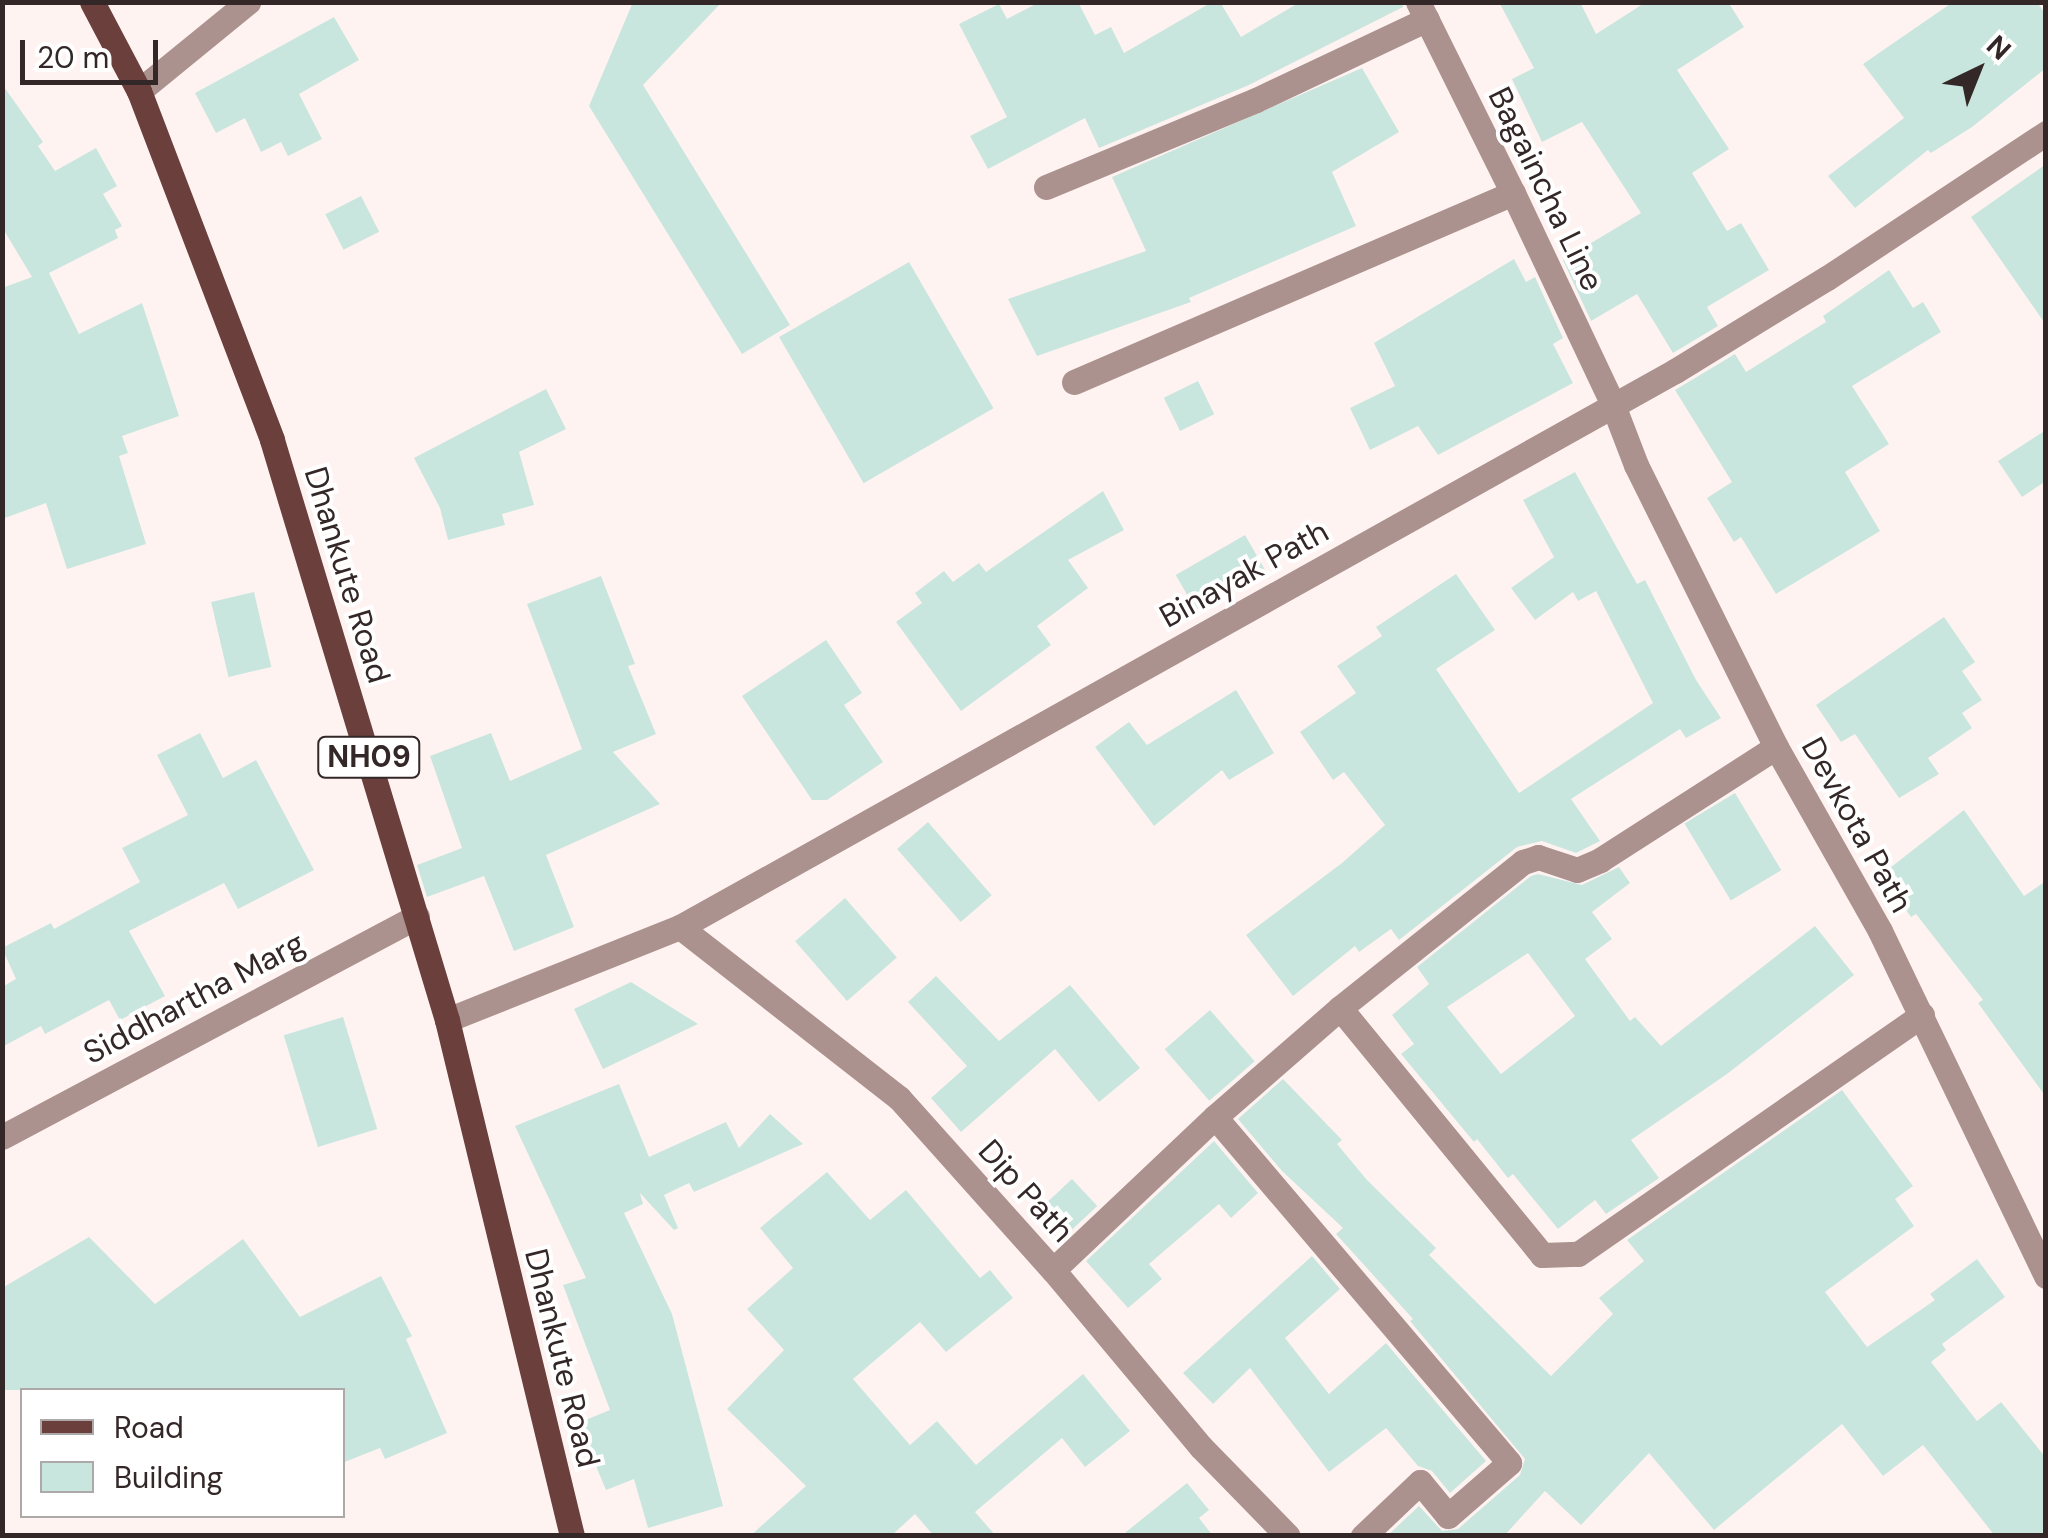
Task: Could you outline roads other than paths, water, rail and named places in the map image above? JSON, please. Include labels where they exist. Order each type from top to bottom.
[{"type":"main road","name":"Dhankute Road","points":[[92,2],[139,91],[272,440],[447,1020],[572,1536]]},
{"type":"street","points":[[139,91],[248,2]]},
{"type":"street","points":[[1046,187],[1256,100],[1422,11]]},
{"type":"street","name":"Bagaincha Line","points":[[1422,11],[1613,406]]},
{"type":"street","name":"Binayak Path","points":[[447,1020],[680,927],[1613,406],[1827,278],[2046,133]]},
{"type":"street","points":[[1074,382],[1513,193]]},
{"type":"street","name":"Devkota Path","points":[[1613,406],[1636,465],[1776,747],[1922,1015],[2046,1276]]},
{"type":"street","points":[[1052,1270],[1215,1117],[1340,1008],[1523,862],[1538,857],[1578,870],[1600,860],[1776,747]]},
{"type":"street","name":"Siddhartha Marg","points":[[2,1138],[417,916]]},
{"type":"street","name":"Dip Path","points":[[680,927],[899,1098],[1052,1270],[1201,1447],[1288,1536]]},
{"type":"street","points":[[1340,1008],[1542,1255],[1578,1254],[1922,1015]]},
{"type":"street","points":[[1215,1117],[1509,1463],[1448,1516],[1420,1482],[1363,1536]]}]
